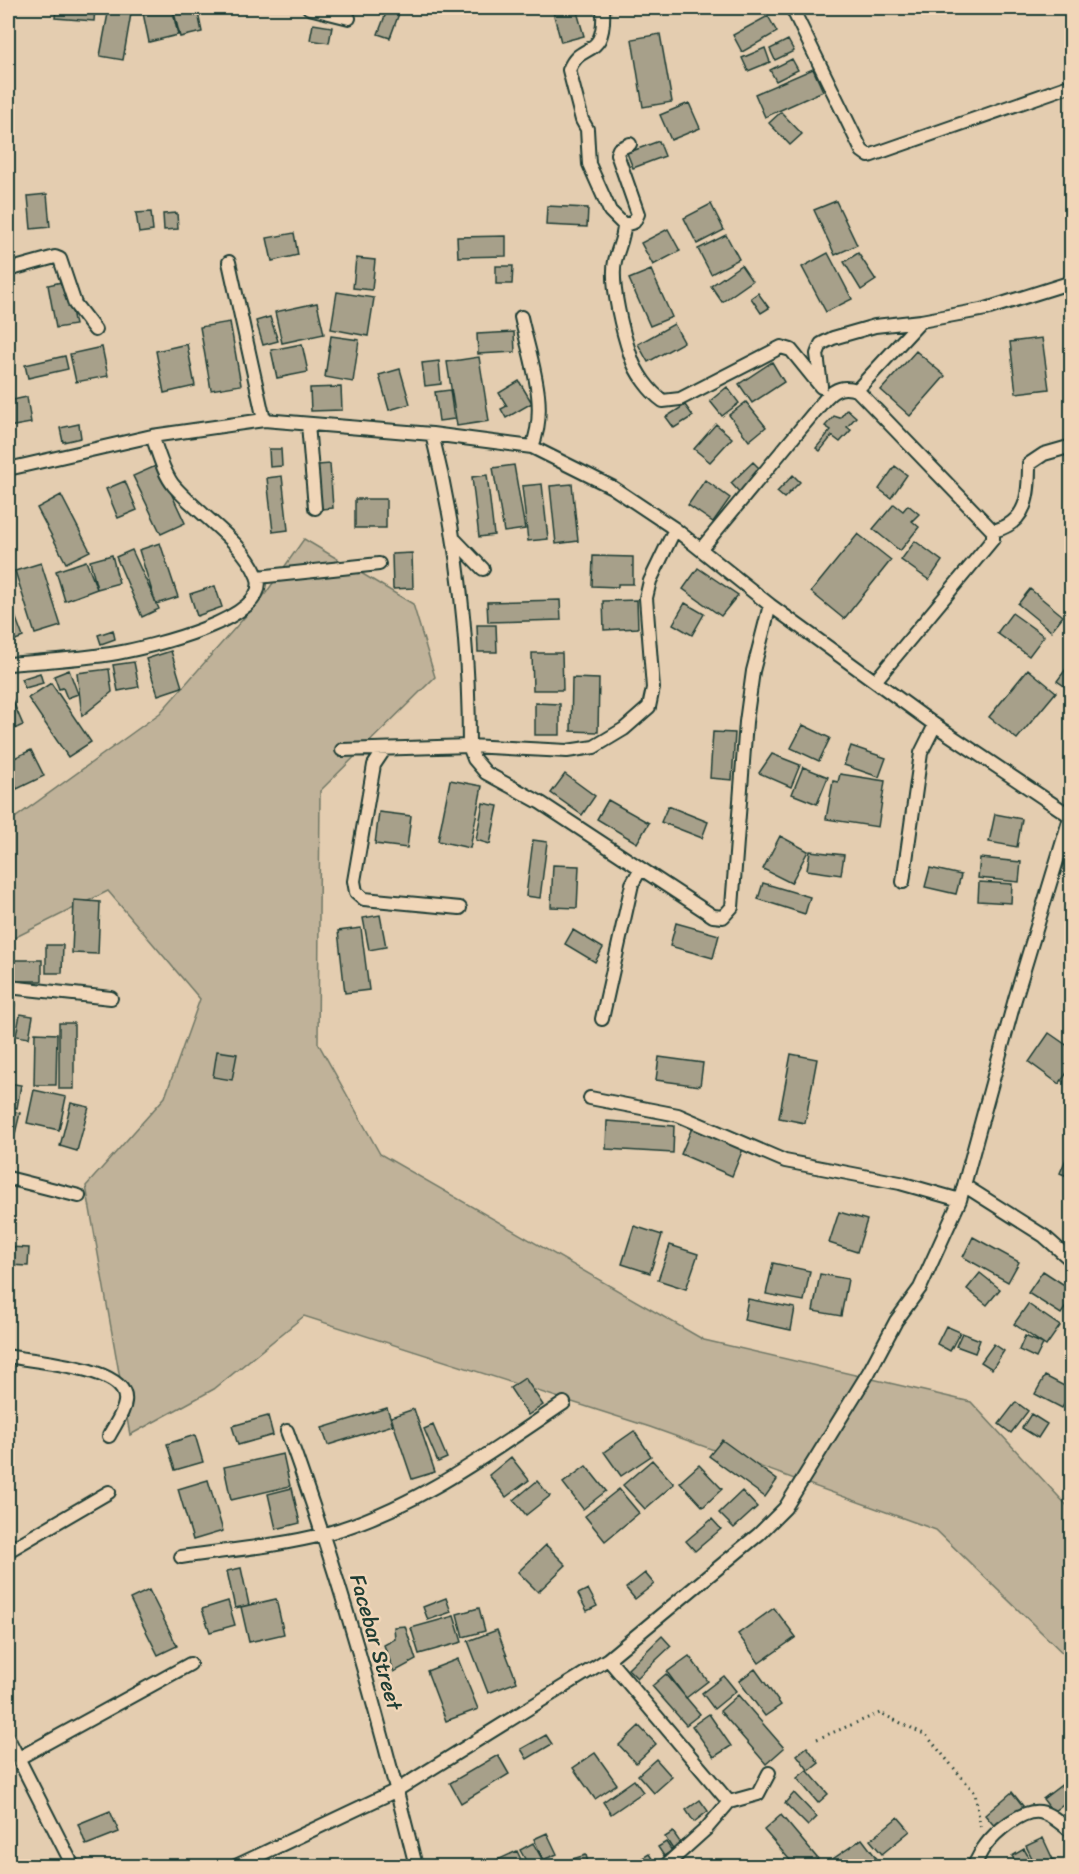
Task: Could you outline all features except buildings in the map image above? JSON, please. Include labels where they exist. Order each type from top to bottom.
[{"type":"street","points":[[309,8],[350,18]]},
{"type":"street","points":[[603,8],[602,34],[597,44],[572,62],[568,70],[582,120],[587,129],[589,164],[610,211],[624,225],[624,237],[615,262],[617,298],[631,359],[652,393],[663,401],[680,399],[781,348],[791,350],[824,392]]},
{"type":"street","points":[[792,8],[862,151],[869,156],[1071,85]]},
{"type":"street","points":[[624,225],[634,222],[638,214],[617,154],[619,149],[630,144]]},
{"type":"street","points":[[8,270],[55,257],[60,259],[75,304],[95,330]]},
{"type":"street","points":[[229,262],[264,420]]},
{"type":"street","points":[[824,392],[817,354],[821,344],[833,338],[875,326],[921,321],[986,309],[1071,282]]},
{"type":"street","points":[[521,316],[540,410],[540,428],[532,447]]},
{"type":"street","points":[[857,390],[921,321]]},
{"type":"street","points":[[701,549],[824,392],[846,387],[857,390],[993,531],[993,539],[876,680]]},
{"type":"street","points":[[8,469],[152,436],[264,420],[432,434],[532,447],[612,487],[675,529],[770,605],[935,725],[1070,813],[1015,999],[960,1200],[920,1288],[896,1321],[834,1430],[785,1508],[759,1534],[608,1659],[398,1790],[236,1866]]},
{"type":"street","points":[[308,424],[315,508]]},
{"type":"street","points":[[432,434],[455,540],[468,647],[469,746],[474,759],[486,773],[541,803],[713,916],[723,917],[732,907],[746,722],[753,671],[770,605]]},
{"type":"street","points":[[8,664],[118,653],[196,632],[250,605],[257,588],[258,577],[233,542],[172,484],[152,436]]},
{"type":"street","points":[[993,531],[1006,528],[1028,501],[1029,464],[1044,454],[1071,446]]},
{"type":"street","points":[[342,750],[469,746],[567,751],[594,747],[624,729],[649,707],[653,688],[646,598],[650,581],[675,529]]},
{"type":"street","points":[[455,540],[483,569]]},
{"type":"street","points":[[258,577],[379,564]]},
{"type":"street","points":[[903,882],[919,762],[927,736],[935,725]]},
{"type":"street","points":[[384,750],[378,755],[374,765],[354,881],[356,892],[364,899],[460,908]]},
{"type":"street","points":[[602,1019],[632,884],[640,870]]},
{"type":"street","points":[[8,987],[111,998]]},
{"type":"street","points":[[590,1098],[678,1115],[785,1161],[900,1183],[960,1200]]},
{"type":"street","points":[[8,1178],[79,1196]]},
{"type":"street","points":[[965,1186],[1044,1236],[1071,1261]]},
{"type":"street","points":[[8,1356],[95,1371],[117,1381],[124,1390],[125,1403],[109,1436]]},
{"type":"street","points":[[181,1557],[324,1534],[387,1512],[453,1478],[564,1403]]},
{"type":"street","name":"Facebar Street","points":[[287,1431],[324,1534],[398,1790],[416,1866]]},
{"type":"street","points":[[8,1551],[109,1492]]},
{"type":"street","points":[[608,1659],[729,1802]]},
{"type":"street","points":[[19,1758],[190,1664]]},
{"type":"street","points":[[8,1738],[73,1866]]},
{"type":"street","points":[[664,1866],[706,1829],[729,1802],[758,1794],[769,1773]]},
{"type":"street","points":[[973,1866],[984,1847],[996,1834],[1028,1813],[1039,1812],[1052,1816],[1071,1832]]},
{"type":"path","points":[[817,1739],[880,1713],[926,1734],[975,1793],[984,1847]]},
{"type":"shaded area","points":[[304,539],[413,604],[435,677],[320,791],[318,1043],[380,1154],[704,1340],[971,1402],[1071,1510],[1071,1661],[936,1530],[650,1427],[304,1316],[214,1389],[130,1435],[86,1186],[165,1097],[200,999],[108,891],[8,941],[8,823],[160,713],[266,593]]}]
